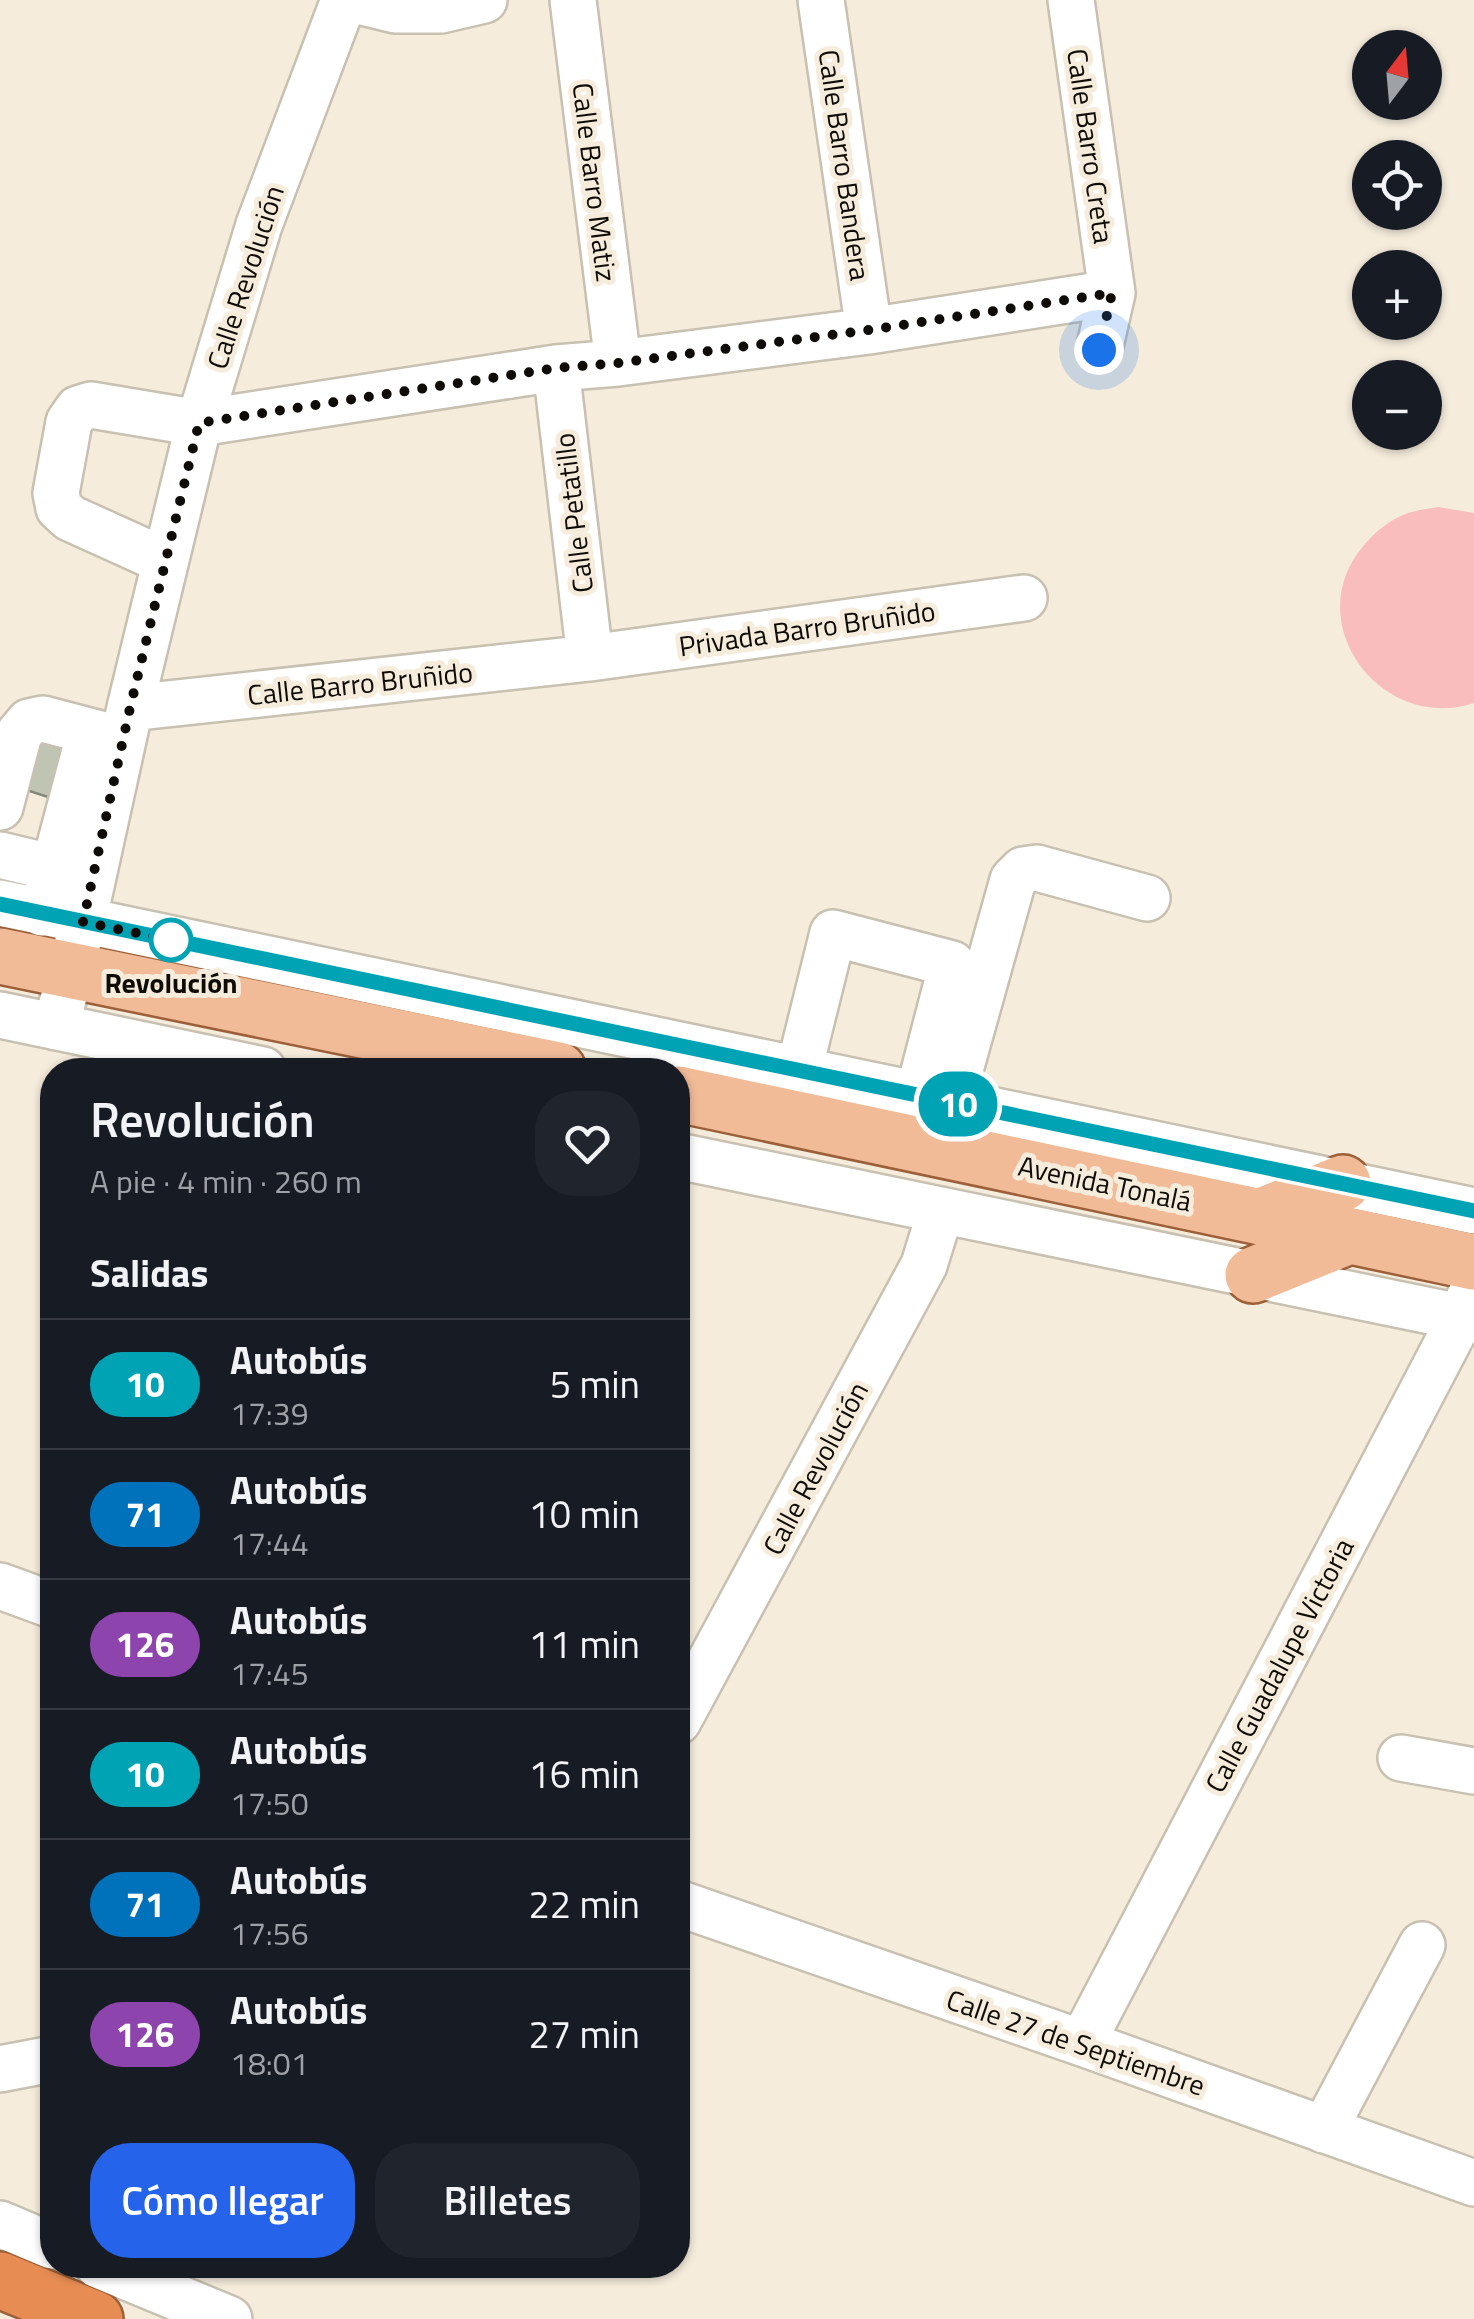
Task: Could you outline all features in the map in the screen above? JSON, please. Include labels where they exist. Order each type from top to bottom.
[{"type":"highway","points":[[0,2280],[95,2319]]},
{"type":"main road","name":"Avenida Tonalá","points":[[0,956],[49,927],[515,1058]]},
{"type":"main road","name":"Avenida Tonalá","points":[[690,1096],[1260,1217],[1346,1209],[1474,1262]]},
{"type":"main road","points":[[1254,1275],[1346,1209]]},
{"type":"street","name":"Calle Revolución","points":[[56,1027],[49,927],[165,561],[199,423],[259,225],[344,0]]},
{"type":"street","points":[[354,0],[395,10],[441,10],[484,0]]},
{"type":"street","name":"Calle Barro Matiz","points":[[573,0],[618,363]]},
{"type":"street","name":"Calle Barro Bandera","points":[[821,0],[869,330]]},
{"type":"street","name":"Calle Barro Creta","points":[[1071,0],[1112,293],[1099,350]]},
{"type":"street","points":[[165,561],[70,518],[59,508],[56,493],[69,422],[78,410],[91,405],[199,423],[556,368],[869,330],[1112,293]]},
{"type":"street","name":"Calle Petatillo","points":[[556,368],[590,658]]},
{"type":"street","name":"Privada Barro Bruñido","points":[[590,658],[1024,598]]},
{"type":"street","name":"Calle Barro Bruñido","points":[[114,727],[590,658]]},
{"type":"street","points":[[0,808],[19,734],[30,722],[43,719],[114,727],[54,868],[49,927]]},
{"type":"street","points":[[0,855],[54,868]]},
{"type":"street","points":[[934,1099],[1013,880],[1024,870],[1037,868],[1147,898]]},
{"type":"street","name":"Avenida Tonalá","points":[[49,927],[934,1099],[1346,1209],[1474,1211]]},
{"type":"street","points":[[800,1070],[834,933],[952,964],[934,1099]]},
{"type":"street","points":[[0,1016],[205,1058]]},
{"type":"street","points":[[690,1158],[1254,1275],[1470,1308]]},
{"type":"street","name":"Calle Revolución","points":[[690,1699],[924,1265],[941,1210]]},
{"type":"street","name":"Calle Guadalupe Victoria","points":[[1082,2043],[1470,1308]]},
{"type":"street","points":[[0,1586],[40,1601]]},
{"type":"street","points":[[1401,1758],[1474,1771]]},
{"type":"street","name":"Calle 27 de Septiembre","points":[[690,1906],[1474,2183]]},
{"type":"street","points":[[1324,2130],[1422,1945]]},
{"type":"street","points":[[0,2069],[40,2061]]},
{"type":"street","points":[[0,2224],[40,2241]]},
{"type":"street","points":[[130,2278],[230,2319]]},
{"type":"shaded area","points":[[1438,507],[1474,513],[1474,703],[1440,708],[1408,702],[1380,686],[1359,664],[1345,636],[1340,605],[1346,574],[1369,539],[1402,516]]},
{"type":"building","points":[[26,737],[75,753],[60,801],[11,785]]},
{"type":"bus line","name":"10","points":[[0,904],[1474,1211]]},
{"type":"place","name":"Revolución","points":[[171,940]]},
{"type":"route","points":[[171,940],[83,922],[199,423],[556,368],[869,330],[1112,293],[1099,350]]}]
